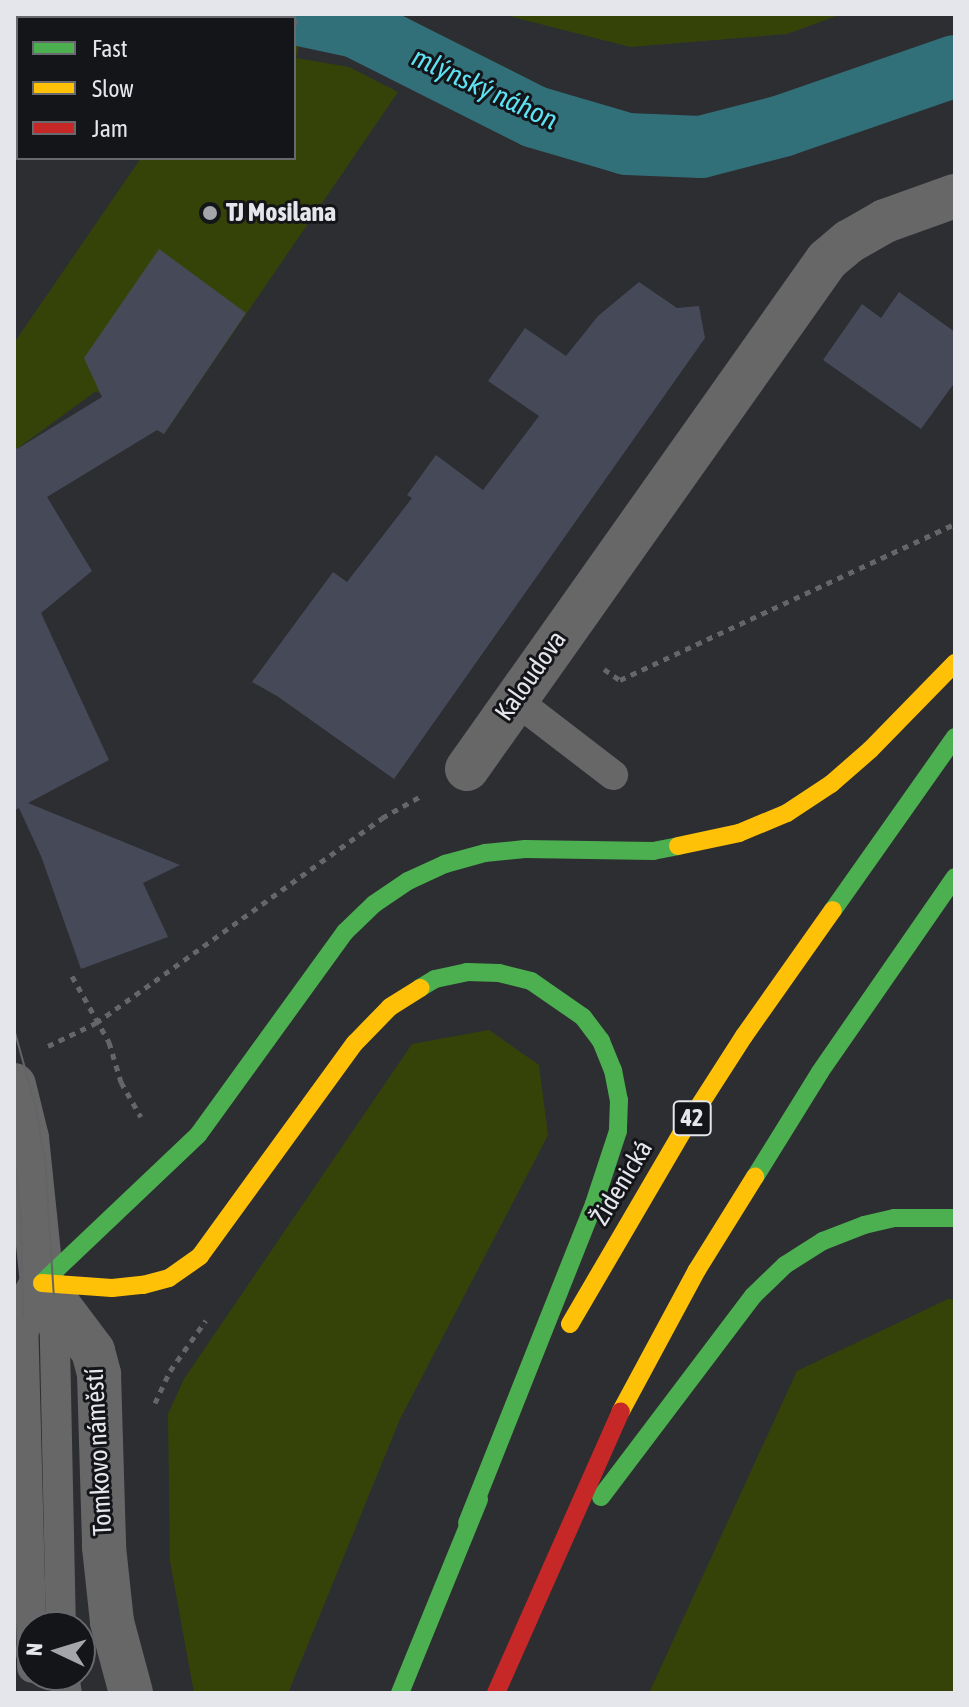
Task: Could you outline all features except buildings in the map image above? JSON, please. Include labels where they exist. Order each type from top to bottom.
[{"type":"highway","points":[[29,1303],[214,1117],[345,932],[374,904],[408,881],[445,864],[485,853],[525,849],[653,851],[739,833],[787,813],[831,784],[870,750],[955,663]]},
{"type":"highway","name":"Židenická","points":[[402,1689],[467,1523],[550,1360],[683,1131],[817,930],[955,737]]},
{"type":"highway","points":[[496,1693],[619,1414],[697,1270],[820,1072],[955,877]]},
{"type":"highway","points":[[29,1303],[169,1278],[200,1256],[355,1043],[390,1007],[435,979],[467,972],[499,973],[531,981],[559,997],[583,1017],[601,1041],[616,1085],[618,1131],[594,1204],[467,1523]]},
{"type":"highway","points":[[550,1566],[715,1344],[753,1296],[785,1265],[823,1241],[864,1225],[894,1218],[955,1218]]},
{"type":"street","name":"Kaloudova","points":[[467,769],[827,260],[850,241],[885,221],[955,196]]},
{"type":"street","points":[[25,1069],[29,1303]]},
{"type":"street","name":"Tomkovo náměstí","points":[[29,1303],[93,1351],[99,1374],[104,1547],[112,1622],[131,1693]]},
{"type":"lane","points":[[514,699],[613,775]]},
{"type":"lane","points":[[29,1303],[59,1611]]},
{"type":"lane","points":[[29,1303],[32,1611]]},
{"type":"path","points":[[559,637],[620,680],[955,524]]},
{"type":"path","points":[[25,1069],[96,1023],[382,818],[467,769]]},
{"type":"path","points":[[72,976],[109,1042],[121,1082],[168,1165]]},
{"type":"path","points":[[151,1416],[170,1371],[207,1319]]},
{"type":"green space","name":"TJ Mosilana","points":[[307,14],[296,58],[296,16],[292,16]]},
{"type":"green space","points":[[501,14],[842,14],[787,34],[630,47]]},
{"type":"green space","name":"TJ Mosilana","points":[[296,58],[349,67],[398,92],[164,434],[96,391],[14,451],[14,343],[140,160],[296,160]]},
{"type":"green space","points":[[489,1030],[539,1065],[548,1135],[400,1419],[288,1693],[194,1693],[170,1561],[168,1414],[184,1379],[412,1044]]},
{"type":"green space","points":[[948,1299],[955,1299],[955,1693],[649,1693],[797,1371]]},
{"type":"waterway","name":"mlýnský náhon","points":[[295,14],[356,27],[535,117],[627,144],[701,147],[782,126],[955,66]]},
{"type":"tram line","points":[[14,1029],[35,1104],[45,1159],[54,1297]]},
{"type":"tram line","points":[[14,1152],[21,1216],[23,1317]]},
{"type":"traffic: fast","points":[[833,910],[955,737]]},
{"type":"traffic: fast","points":[[42,1283],[198,1135],[345,932],[374,904],[408,881],[445,864],[485,853],[525,849],[653,851],[678,846]]},
{"type":"traffic: fast","points":[[755,1177],[820,1072],[955,877]]},
{"type":"traffic: fast","points":[[420,988],[435,979],[467,972],[499,973],[531,981],[583,1017],[601,1041],[613,1070],[619,1100],[618,1131],[594,1204],[467,1523]]},
{"type":"traffic: fast","points":[[601,1497],[753,1296],[785,1265],[823,1241],[864,1225],[894,1218],[955,1218]]},
{"type":"traffic: fast","points":[[400,1693],[479,1499]]},
{"type":"traffic: slow","points":[[678,846],[739,833],[787,813],[831,784],[870,750],[955,663]]},
{"type":"traffic: slow","points":[[570,1324],[683,1131],[744,1036],[833,910]]},
{"type":"traffic: slow","points":[[42,1283],[112,1288],[143,1285],[169,1278],[200,1256],[355,1043],[390,1007],[420,988]]},
{"type":"traffic: slow","points":[[621,1411],[697,1270],[755,1177]]},
{"type":"traffic: jam","points":[[496,1693],[621,1411]]},
{"type":"place","name":"TJ Mosilana","points":[[210,213]]}]
